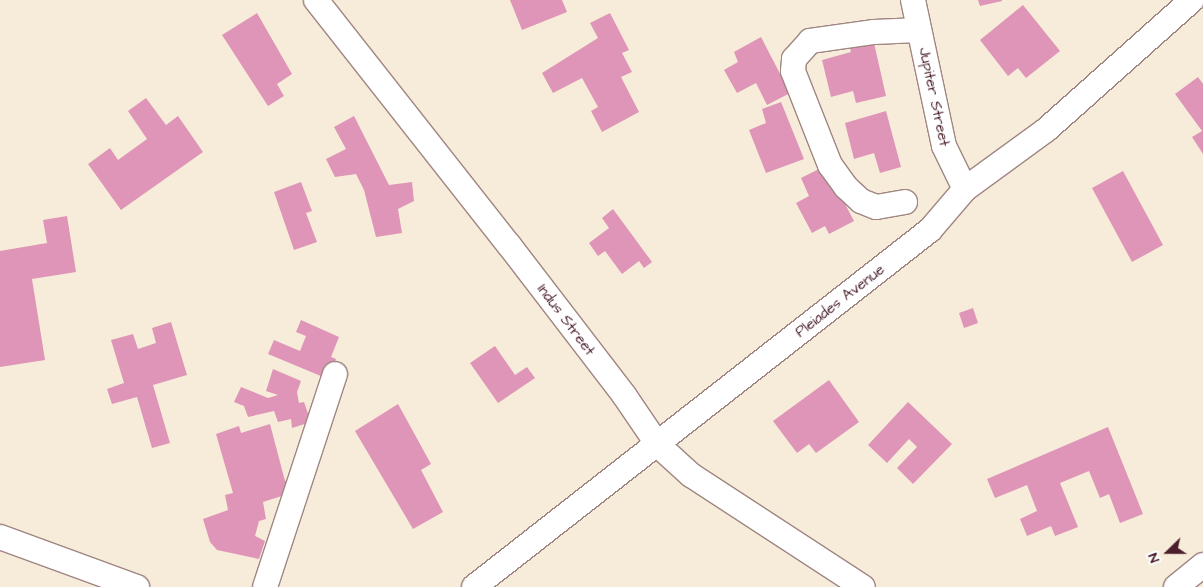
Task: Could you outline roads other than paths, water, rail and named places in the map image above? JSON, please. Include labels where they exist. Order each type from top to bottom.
[{"type":"street","name":"Indus Street","points":[[316,0],[509,245],[624,395],[658,445],[691,475],[864,587]]},
{"type":"street","name":"Jupiter Street","points":[[913,0],[944,146],[965,189]]},
{"type":"street","name":"Pleiades Avenue","points":[[474,587],[658,445],[930,230],[965,189],[1046,130],[1192,0]]},
{"type":"street","points":[[905,202],[876,207],[861,201],[846,187],[830,165],[793,71],[794,59],[810,41],[874,32],[919,30]]},
{"type":"street","points":[[264,587],[335,374]]},
{"type":"street","points":[[0,537],[129,585]]},
{"type":"street","points":[[1176,587],[1203,566]]}]
